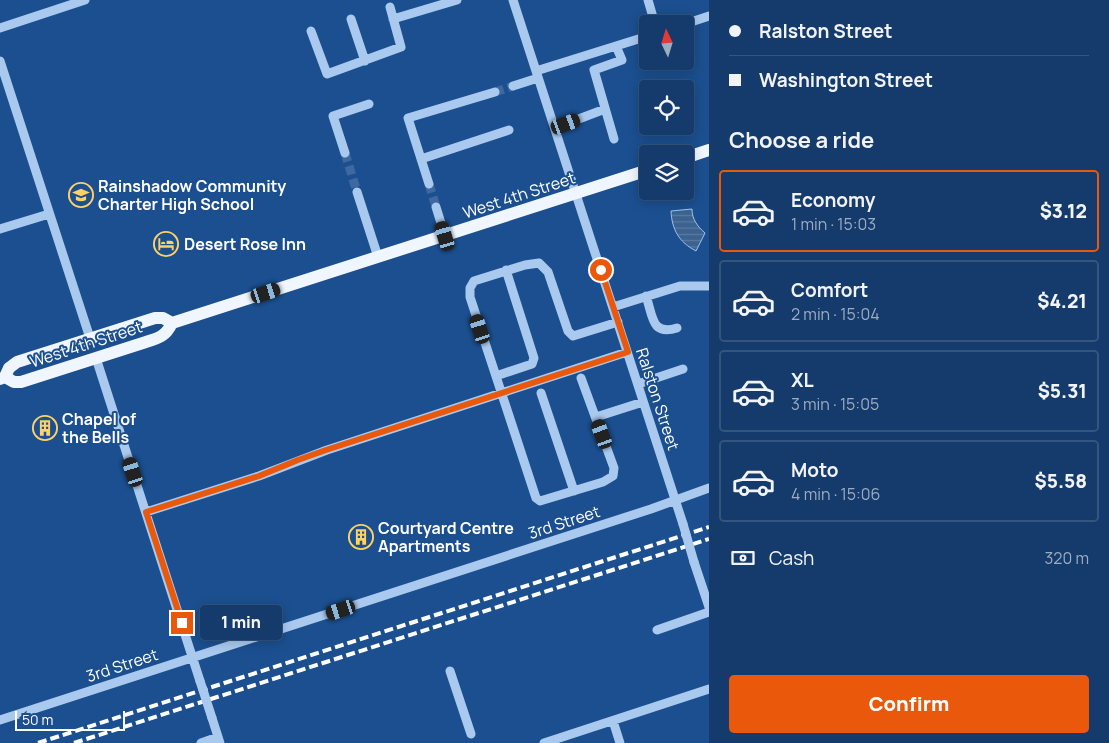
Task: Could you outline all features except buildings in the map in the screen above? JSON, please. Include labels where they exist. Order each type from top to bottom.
[{"type":"main road","points":[[694,155],[709,150]]},
{"type":"main road","name":"West 4th Street","points":[[172,323],[168,332],[162,336],[96,358],[21,382],[14,382],[3,378],[9,368],[17,362],[90,338],[155,318],[163,318],[172,323],[639,173]]},
{"type":"street","points":[[0,28],[85,0]]},
{"type":"street","points":[[393,19],[457,0]]},
{"type":"street","name":"Ralston Street","points":[[513,0],[709,607]]},
{"type":"street","points":[[648,0],[652,15]]},
{"type":"street","points":[[311,31],[327,74],[401,47],[390,7]]},
{"type":"street","points":[[694,21],[709,16]]},
{"type":"street","points":[[351,19],[365,61]]},
{"type":"street","points":[[513,86],[537,74],[639,39]]},
{"type":"street","points":[[614,139],[594,70],[622,60],[616,46]]},
{"type":"street","points":[[0,60],[90,338]]},
{"type":"street","points":[[429,184],[408,118],[495,92]]},
{"type":"street","points":[[345,153],[333,116],[369,104]]},
{"type":"street","points":[[555,128],[605,109]]},
{"type":"street","points":[[421,159],[509,130]]},
{"type":"street","points":[[357,192],[378,257]]},
{"type":"street","points":[[436,207],[445,236]]},
{"type":"street","points":[[0,229],[49,214]]},
{"type":"street","points":[[581,378],[614,468],[612,476],[603,482],[540,500],[536,498],[470,297],[470,288],[474,281],[525,264],[539,263],[548,272],[568,331],[573,336],[618,322]]},
{"type":"street","points":[[496,376],[532,364],[534,358],[506,270]]},
{"type":"street","points":[[613,307],[680,286],[709,286]]},
{"type":"street","points":[[646,296],[655,325],[661,330],[668,331],[676,328]]},
{"type":"street","points":[[146,512],[259,476],[305,457],[628,352]]},
{"type":"street","points":[[96,358],[219,740],[201,743]]},
{"type":"street","points":[[638,384],[683,369]]},
{"type":"street","points":[[541,392],[574,491]]},
{"type":"street","points":[[596,418],[643,402]]},
{"type":"street","name":"3rd Street","points":[[0,720],[675,501],[709,488]]},
{"type":"street","points":[[658,630],[709,612]]},
{"type":"street","points":[[450,671],[471,734]]},
{"type":"street","points":[[544,743],[709,689]]},
{"type":"street","points":[[613,721],[620,743]]},
{"type":"water","points":[[692,209],[696,222],[705,233],[696,251],[685,244],[678,235],[673,224],[671,211]]},
{"type":"tunnel","points":[[495,92],[513,86]]},
{"type":"tunnel","points":[[345,153],[357,192]]},
{"type":"tunnel","points":[[429,184],[436,207]]},
{"type":"railway","points":[[38,743],[709,527]]},
{"type":"railway","points":[[74,743],[709,539]]},
{"type":"place","name":"Rainshadow Community Charter High School","points":[[81,195]]},
{"type":"place","name":"Desert Rose Inn","points":[[166,244]]},
{"type":"place","name":"Chapel of the Bells","points":[[45,428]]},
{"type":"place","name":"Courtyard Centre Apartments","points":[[361,537]]},
{"type":"route","points":[[182,623],[146,512],[259,476],[326,450],[628,352],[601,270]]}]
